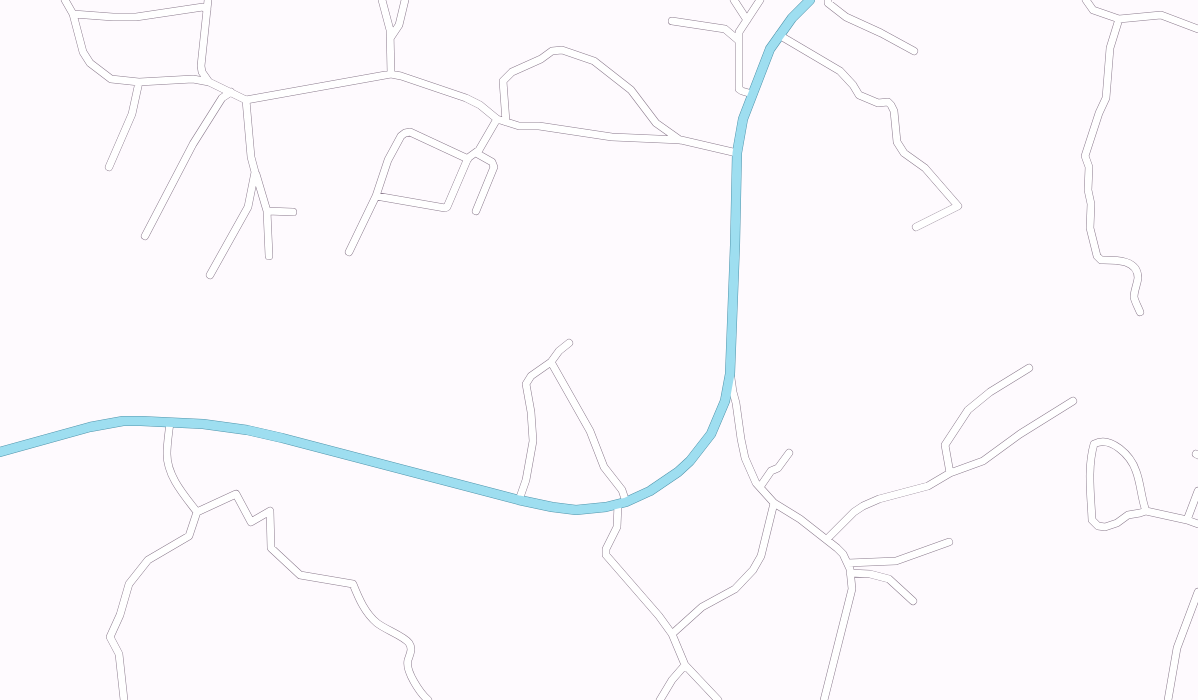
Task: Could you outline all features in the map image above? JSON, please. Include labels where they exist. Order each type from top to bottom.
[{"type":"main road","points":[[0,452],[108,423],[141,421],[170,422],[203,424],[255,431],[519,500],[576,510],[622,503],[638,497],[664,483],[690,461],[701,449],[711,434],[725,401],[730,374],[737,153],[743,118],[770,49],[792,18],[810,0]]},
{"type":"street","points":[[65,0],[74,14],[83,52],[90,63],[111,80],[139,82],[193,79],[209,82],[246,100],[391,74],[466,98],[497,118],[519,126],[539,126],[612,137],[681,140],[737,153]]},
{"type":"street","points":[[208,0],[200,66],[209,82]]},
{"type":"street","points":[[382,0],[391,37],[391,74]]},
{"type":"street","points":[[391,37],[400,25],[405,0]]},
{"type":"street","points":[[734,0],[747,20]]},
{"type":"street","points":[[752,94],[742,92],[739,89],[738,40],[739,32],[760,0]]},
{"type":"street","points":[[828,0],[828,3],[846,17],[881,33],[914,51]]},
{"type":"street","points":[[1086,0],[1093,10],[1119,19],[1161,15],[1198,30]]},
{"type":"street","points":[[74,14],[124,17],[203,7],[207,10]]},
{"type":"street","points":[[1119,19],[1110,48],[1106,98],[1099,113],[1085,156],[1088,167],[1090,228],[1097,256],[1100,260],[1120,261],[1136,268],[1138,278],[1134,298],[1140,312]]},
{"type":"street","points":[[672,21],[725,29],[738,40]]},
{"type":"street","points":[[779,35],[840,71],[853,85],[859,95],[878,103],[888,102],[891,105],[894,110],[897,142],[904,153],[925,168],[958,206],[916,226]]},
{"type":"street","points":[[506,122],[503,81],[512,72],[541,59],[552,51],[562,50],[594,61],[631,90],[656,123],[681,140]]},
{"type":"street","points":[[109,167],[132,114],[139,82]]},
{"type":"street","points":[[145,236],[193,144],[222,98],[231,92]]},
{"type":"street","points":[[246,100],[251,157],[267,211],[269,256]]},
{"type":"street","points":[[376,196],[445,208],[447,207],[468,159],[476,153],[497,118]]},
{"type":"street","points":[[350,252],[376,196],[388,160],[401,136],[410,132],[468,159]]},
{"type":"street","points":[[476,153],[492,162],[494,168],[476,211]]},
{"type":"street","points":[[210,275],[248,207],[255,172]]},
{"type":"street","points":[[267,211],[293,212]]},
{"type":"street","points":[[519,500],[526,480],[533,441],[531,412],[526,384],[531,376],[551,362],[559,351],[569,343]]},
{"type":"street","points":[[551,362],[590,431],[604,467],[622,490],[622,503],[617,527],[606,549],[606,555],[660,616],[672,634],[685,665],[718,700]]},
{"type":"street","points":[[950,473],[946,445],[968,410],[990,392],[1029,368]]},
{"type":"street","points":[[730,374],[745,458],[753,478],[774,503],[800,519],[827,539],[843,554],[848,563],[852,589],[824,700]]},
{"type":"street","points":[[827,539],[854,512],[863,506],[879,499],[928,486],[950,473],[984,461],[1020,434],[1073,401]]},
{"type":"street","points":[[170,422],[167,454],[170,471],[179,488],[197,512]]},
{"type":"street","points":[[1146,511],[1136,471],[1130,459],[1120,448],[1110,443],[1099,442],[1094,444],[1091,454],[1090,494],[1092,520],[1098,526],[1105,527],[1117,523],[1128,515],[1146,511],[1187,520],[1198,524]]},
{"type":"street","points":[[760,487],[771,471],[778,468],[789,453]]},
{"type":"street","points":[[1187,520],[1198,491]]},
{"type":"street","points":[[124,700],[118,654],[110,637],[120,615],[129,584],[148,560],[189,536],[197,512],[236,494],[251,522],[270,510],[271,548],[300,575],[353,584],[362,605],[377,623],[408,642],[411,648],[411,656],[408,661],[410,677],[428,700]]},
{"type":"street","points":[[672,634],[702,607],[735,589],[753,570],[761,556],[774,503]]},
{"type":"street","points":[[848,563],[896,561],[949,542]]},
{"type":"street","points":[[850,573],[870,574],[889,579],[914,601]]},
{"type":"street","points":[[1168,700],[1177,648],[1198,592]]},
{"type":"street","points":[[660,700],[672,680],[685,665]]}]
